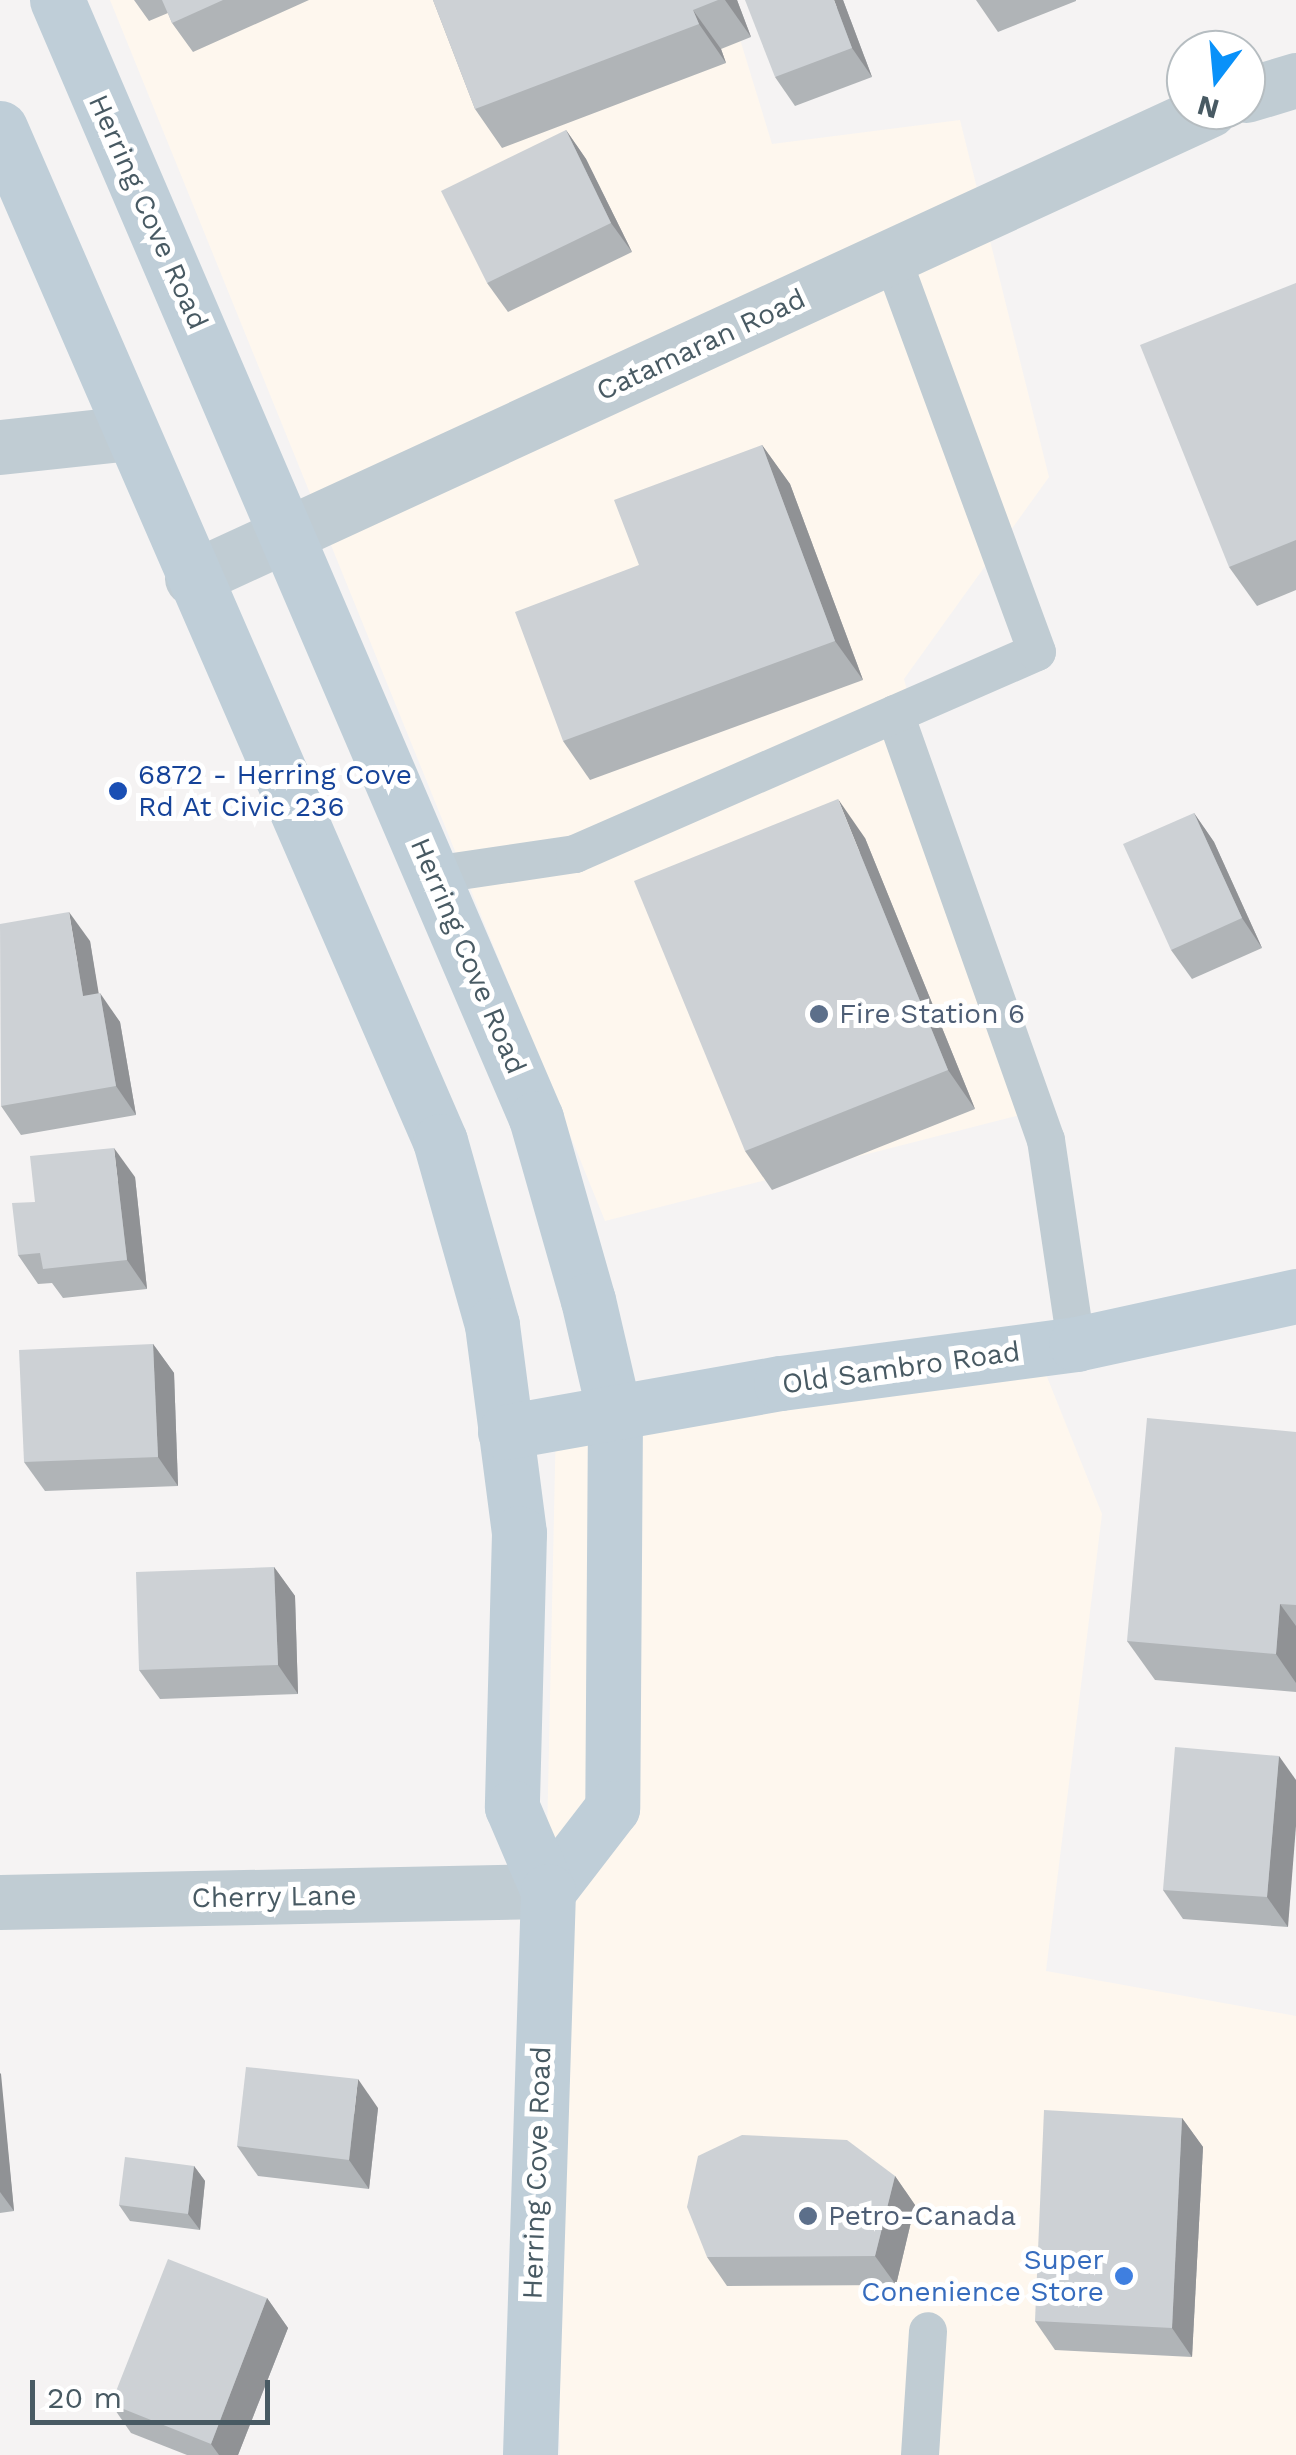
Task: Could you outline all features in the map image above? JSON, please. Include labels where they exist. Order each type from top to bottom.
[{"type":"main road","name":"Herring Cove Road","points":[[57,0],[536,1118],[615,1416],[612,1808],[548,1891]]},
{"type":"main road","name":"Herring Cove Road","points":[[0,128],[128,433],[440,1140],[492,1325],[518,1533],[512,1807],[548,1891],[530,2455]]},
{"type":"main road","name":"Old Sambro Road","points":[[505,1432],[615,1416],[781,1383],[1076,1344],[1296,1296]]},
{"type":"street","points":[[1266,88],[1296,80]]},
{"type":"street","name":"Catamaran Road","points":[[192,578],[1166,130]]},
{"type":"street","points":[[0,447],[128,433]]},
{"type":"street","name":"Cherry Lane","points":[[0,1902],[548,1891]]},
{"type":"lane","points":[[433,875],[575,854],[1037,652],[891,255]]},
{"type":"lane","points":[[895,714],[1046,1140],[1076,1344]]},
{"type":"lane","points":[[920,2455],[928,2332]]},
{"type":"shaded area","points":[[110,0],[728,0],[772,144],[960,120],[1049,477],[904,679],[1020,1115],[605,1221]]},
{"type":"shaded area","points":[[1027,1327],[1102,1514],[1046,1971],[1296,2016],[1296,2455],[560,2455],[545,1929],[556,1421]]},
{"type":"building","points":[[162,0],[223,0],[172,23]]},
{"type":"building","points":[[433,0],[718,0],[693,10],[699,24],[475,109]]},
{"type":"building","points":[[745,0],[834,0],[852,48],[775,77]]},
{"type":"building","points":[[566,130],[611,223],[487,283],[441,191]]},
{"type":"building","points":[[1296,283],[1296,540],[1229,567],[1140,345]]},
{"type":"building","points":[[762,445],[835,641],[563,741],[515,612],[639,565],[614,500]]},
{"type":"building","name":"Fire Station 6","points":[[838,799],[948,1070],[745,1151],[634,881]]},
{"type":"building","points":[[1194,813],[1242,918],[1171,950],[1123,844]]},
{"type":"building","points":[[69,912],[83,996],[100,993],[116,1086],[1,1106],[0,924]]},
{"type":"building","points":[[114,1148],[127,1260],[43,1269],[40,1253],[18,1255],[12,1203],[35,1202],[30,1156]]},
{"type":"building","points":[[153,1344],[158,1457],[24,1462],[19,1350]]},
{"type":"building","points":[[1147,1418],[1296,1432],[1296,1605],[1280,1604],[1276,1654],[1127,1641]]},
{"type":"building","points":[[274,1567],[278,1665],[139,1670],[136,1572]]},
{"type":"building","points":[[1175,1747],[1279,1756],[1267,1897],[1163,1890]]},
{"type":"building","points":[[246,2067],[358,2079],[349,2160],[237,2146]]},
{"type":"building","points":[[1044,2110],[1182,2118],[1172,2328],[1035,2321]]},
{"type":"building","points":[[742,2135],[847,2140],[895,2176],[875,2256],[707,2257],[687,2207],[698,2156]]},
{"type":"building","points":[[125,2157],[194,2166],[188,2214],[119,2205]]},
{"type":"building","points":[[168,2259],[267,2298],[211,2444],[111,2404]]},
{"type":"place","name":"6872 - Herring Cove Rd At Civic 236","points":[[118,791]]},
{"type":"place","name":"Fire Station 6","points":[[819,1014]]},
{"type":"place","name":"Petro-Canada","points":[[808,2216]]},
{"type":"place","name":"Super Conenience Store","points":[[1124,2276]]}]
